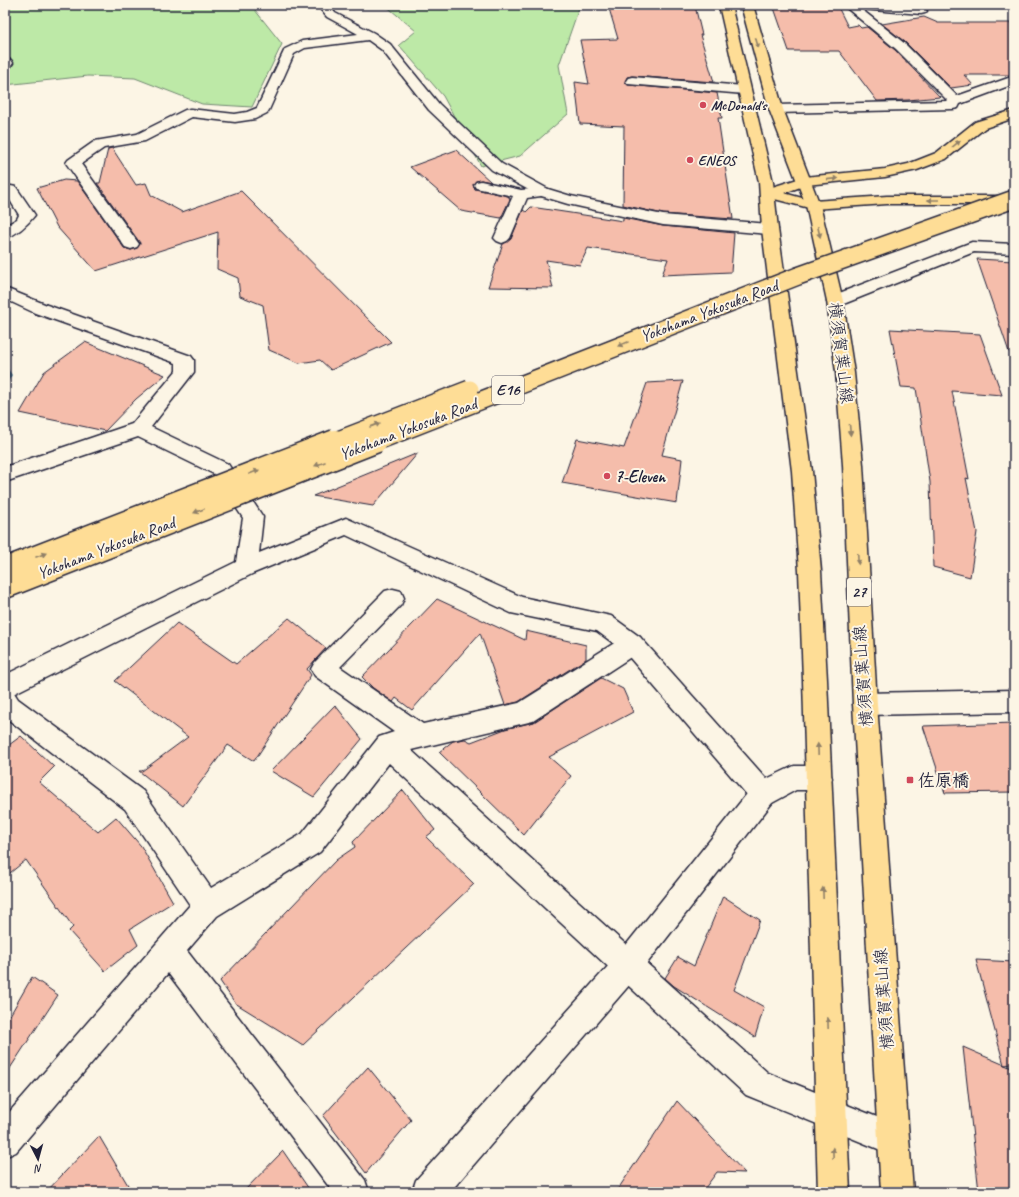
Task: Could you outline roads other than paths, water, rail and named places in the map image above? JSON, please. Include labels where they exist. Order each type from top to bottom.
[{"type":"main road","points":[[725,5],[744,90],[762,160],[768,193],[770,229],[803,478],[810,572],[819,778],[834,1192]]},
{"type":"main road","name":"横須賀葉山線","points":[[747,5],[776,110],[813,205],[835,301],[845,373],[853,465],[864,704],[897,1192]]},
{"type":"main road","points":[[768,193],[804,182],[884,173],[918,165],[941,156],[980,125],[1014,114]]},
{"type":"main road","name":"Yokohama Yokosuka Road","points":[[5,569],[397,416],[780,270],[1014,187]]},
{"type":"main road","points":[[768,193],[813,205],[887,200],[1014,199]]},
{"type":"main road","name":"Yokohama Yokosuka Road","points":[[5,587],[798,276],[1014,199]]},
{"type":"street","points":[[323,5],[331,15],[370,36],[386,47],[434,107],[497,167],[543,192],[568,200],[663,220],[770,229]]},
{"type":"street","points":[[849,5],[900,46],[955,101]]},
{"type":"street","points":[[853,5],[921,12]]},
{"type":"street","points":[[131,244],[73,163],[100,144],[140,138],[190,113],[235,118],[250,116],[262,110],[289,52],[302,45],[370,36]]},
{"type":"street","points":[[776,110],[953,106],[955,101],[1014,80]]},
{"type":"street","points":[[632,81],[744,90]]},
{"type":"street","points":[[481,185],[521,194],[543,192]]},
{"type":"street","points":[[5,233],[22,222],[27,215],[11,190]]},
{"type":"street","points":[[502,238],[521,194]]},
{"type":"street","points":[[835,301],[972,246],[1014,249]]},
{"type":"street","points":[[5,293],[41,309],[185,360],[185,372],[139,429],[5,475]]},
{"type":"street","points":[[139,429],[221,469],[253,517],[246,567]]},
{"type":"street","points":[[207,906],[134,800],[6,701],[246,567],[346,526],[519,606],[603,623],[632,644],[763,794]]},
{"type":"street","points":[[393,598],[323,669],[420,736]]},
{"type":"street","points":[[5,1141],[207,906],[311,843],[388,745],[420,736],[524,713],[632,644]]},
{"type":"street","points":[[864,704],[1014,701]]},
{"type":"street","points":[[388,745],[757,1084],[893,1139]]},
{"type":"street","points":[[428,1192],[628,965],[763,794],[794,778],[819,778]]},
{"type":"street","points":[[169,951],[353,1192]]},
{"type":"waterway","points":[[5,371],[7,375],[5,380]]},
{"type":"place","name":"McDonald's","points":[[703,105]]},
{"type":"place","name":"ENEOS","points":[[690,160]]},
{"type":"place","name":"7-Eleven","points":[[607,476]]},
{"type":"place","name":"佐原橋","points":[[910,780]]}]
